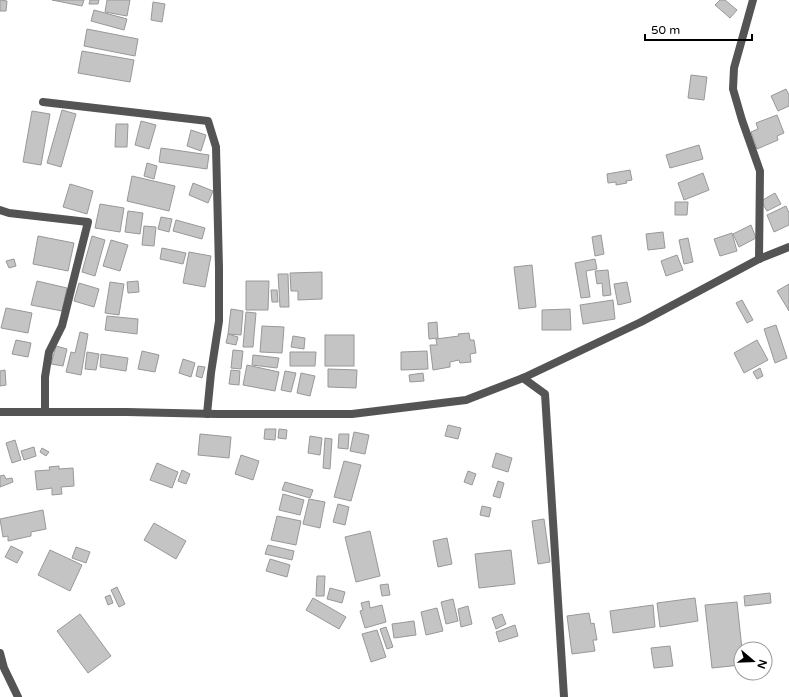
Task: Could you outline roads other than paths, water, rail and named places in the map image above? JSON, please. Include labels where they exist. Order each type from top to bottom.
[{"type":"street","points":[[753,0],[734,68],[733,89],[760,171],[759,259]]},
{"type":"street","points":[[43,102],[208,121],[216,147],[220,268],[219,321],[211,373],[207,414]]},
{"type":"street","points":[[0,210],[16,214],[88,222],[62,326],[49,352],[45,377],[44,412]]},
{"type":"street","points":[[0,412],[352,414],[466,400],[523,378],[641,322],[759,259],[789,247]]},
{"type":"street","points":[[523,378],[546,394],[564,697]]},
{"type":"street","points":[[0,653],[4,668],[18,697]]}]
